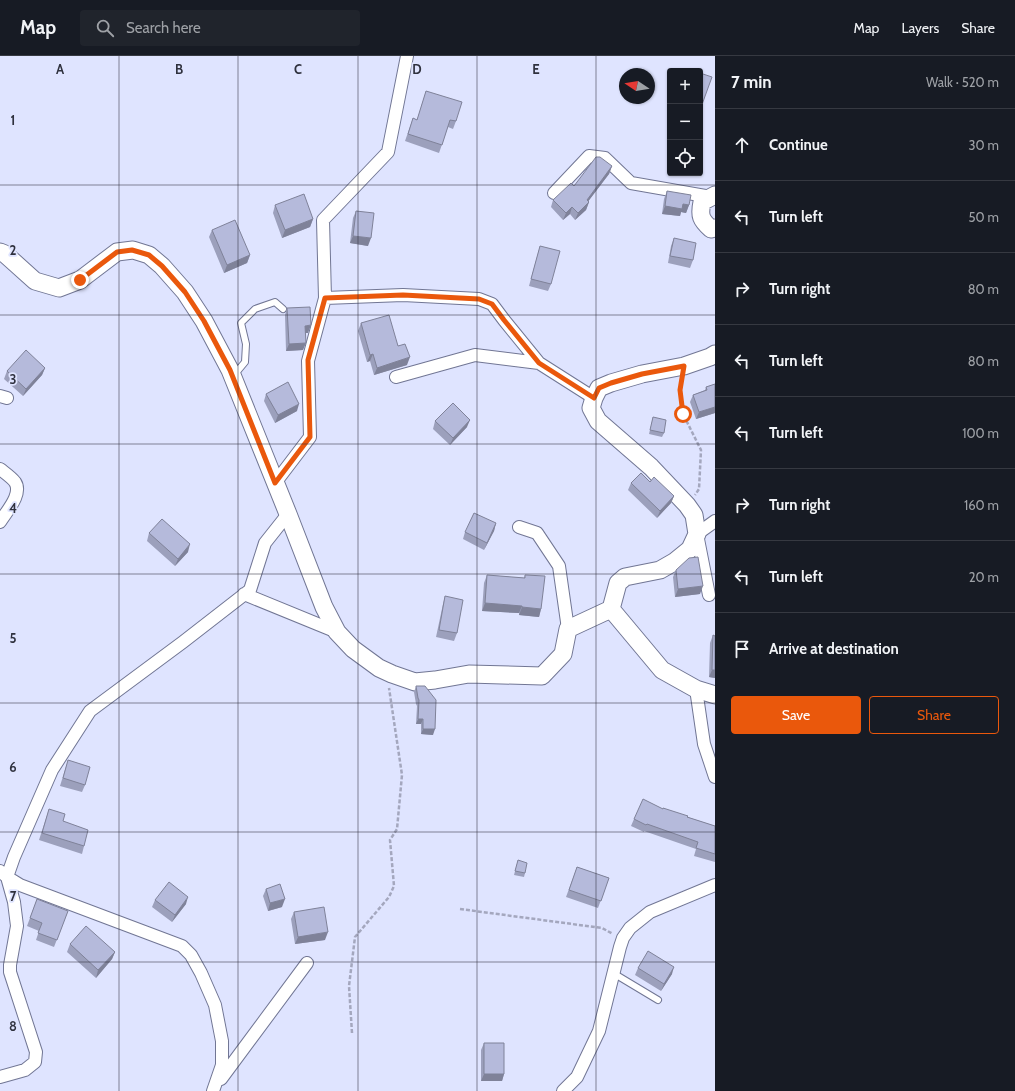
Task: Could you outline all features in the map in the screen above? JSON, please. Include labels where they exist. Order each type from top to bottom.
[{"type":"street","points":[[275,483],[310,437],[308,360],[325,298],[324,220],[388,152],[407,56]]},
{"type":"street","points":[[554,193],[589,156],[605,158],[631,183],[713,196]]},
{"type":"street","points":[[713,196],[702,202],[700,211],[702,221],[711,228],[715,228]]},
{"type":"street","points":[[0,252],[5,254],[35,281],[59,288],[80,280],[117,252],[132,250],[149,255],[162,266],[185,292],[204,321],[232,376],[324,607],[337,632],[353,649],[380,668],[415,682],[469,674],[542,676],[563,654],[568,629],[559,566],[537,533],[519,527]]},
{"type":"street","points":[[325,298],[403,295],[479,299],[492,304],[539,363],[594,398]]},
{"type":"street","points":[[709,596],[694,515],[687,505],[651,467],[598,420],[591,408],[599,388],[642,374],[684,366],[715,354]]},
{"type":"street","points":[[396,377],[475,355],[539,363]]},
{"type":"street","points":[[0,469],[15,482],[17,490],[16,498],[0,522]]},
{"type":"street","points":[[3,874],[14,857],[52,770],[90,711],[250,590],[265,543],[288,514]]},
{"type":"street","points":[[568,629],[611,609],[618,583],[625,577],[660,570],[674,562],[690,549],[697,534],[715,521]]},
{"type":"street","points":[[244,594],[337,632]]},
{"type":"street","points":[[611,609],[662,670],[696,689],[715,695]]},
{"type":"street","points":[[696,689],[704,744],[715,777]]},
{"type":"street","points":[[0,1077],[25,1070],[35,1062],[36,1052],[5,968],[17,926],[14,902],[3,874]]},
{"type":"street","points":[[3,874],[20,885],[182,946],[192,955],[214,1005],[222,1042],[222,1065],[214,1090]]},
{"type":"street","points":[[563,1091],[577,1077],[599,1030],[623,938],[630,928],[650,912],[715,885]]},
{"type":"street","points":[[214,1090],[307,963]]},
{"type":"lane","points":[[232,376],[244,362],[246,344],[241,323],[255,309],[275,302],[283,309]]},
{"type":"lane","points":[[613,973],[658,1000]]},
{"type":"path","points":[[684,366],[680,390],[683,414],[701,450],[699,489],[687,505]]},
{"type":"path","points":[[352,1033],[349,986],[355,937],[389,897],[394,886],[390,840],[397,829],[402,775],[389,691],[392,674]]},
{"type":"path","points":[[460,908],[602,928],[623,938]]},
{"type":"building","points":[[703,74],[712,77],[703,102]]},
{"type":"building","points":[[426,91],[462,102],[456,121],[450,120],[442,145],[408,134],[413,118],[417,120]]},
{"type":"building","points":[[596,157],[600,157],[612,166],[587,200],[589,202],[578,213],[572,207],[566,213],[553,200],[571,183],[574,186]]},
{"type":"building","points":[[667,191],[691,195],[689,205],[683,204],[682,209],[665,206]]},
{"type":"building","points":[[304,194],[313,219],[285,230],[275,205]]},
{"type":"building","points":[[356,211],[374,213],[371,238],[353,236]]},
{"type":"building","points":[[235,220],[250,255],[227,265],[212,230]]},
{"type":"building","points":[[674,238],[696,243],[693,260],[670,256]]},
{"type":"building","points":[[540,246],[560,251],[551,284],[531,279]]},
{"type":"building","points":[[310,307],[311,325],[305,326],[306,343],[289,344],[287,308]]},
{"type":"building","points":[[389,315],[398,346],[405,344],[410,357],[377,368],[373,354],[370,355],[361,323]]},
{"type":"building","points":[[26,350],[45,368],[26,389],[7,371]]},
{"type":"building","points":[[288,382],[299,404],[278,415],[266,394]]},
{"type":"building","points":[[715,384],[715,407],[699,412],[693,395],[707,390],[706,387]]},
{"type":"building","points":[[453,403],[470,420],[453,438],[435,421]]},
{"type":"building","points":[[653,417],[666,420],[664,433],[650,430]]},
{"type":"building","points":[[641,473],[650,482],[654,477],[674,496],[660,511],[631,483]]},
{"type":"building","points":[[474,513],[496,523],[487,543],[465,532]]},
{"type":"building","points":[[162,519],[190,544],[178,559],[149,533]]},
{"type":"building","points":[[698,557],[703,586],[678,589],[676,570],[689,558]]},
{"type":"building","points":[[487,575],[525,578],[525,575],[545,576],[541,609],[485,603]]},
{"type":"building","points":[[445,596],[463,600],[457,633],[439,630]]},
{"type":"building","points":[[713,635],[715,636],[715,670],[712,670]]},
{"type":"building","points":[[416,686],[425,686],[436,700],[435,729],[423,729],[423,719],[418,719],[419,700]]},
{"type":"building","points":[[68,760],[90,767],[85,785],[63,778]]},
{"type":"building","points":[[643,799],[663,809],[715,826],[715,854],[696,848],[698,842],[647,824],[646,825],[634,819]]},
{"type":"building","points":[[49,809],[65,814],[63,821],[88,830],[84,846],[42,833]]},
{"type":"building","points":[[518,860],[527,863],[525,873],[515,871]]},
{"type":"building","points":[[577,867],[609,878],[601,901],[569,890]]},
{"type":"building","points":[[169,882],[188,897],[175,915],[155,900]]},
{"type":"building","points":[[280,884],[285,899],[270,903],[266,889]]},
{"type":"building","points":[[37,899],[68,911],[57,940],[38,933],[42,923],[30,918]]},
{"type":"building","points":[[324,907],[328,932],[298,937],[294,912]]},
{"type":"building","points":[[86,926],[115,952],[98,970],[70,944]]},
{"type":"building","points":[[648,951],[674,967],[664,984],[638,968]]},
{"type":"building","points":[[484,1043],[504,1043],[504,1074],[484,1074]]},
{"type":"route","points":[[80,280],[117,252],[132,250],[149,255],[162,266],[185,292],[204,321],[230,370],[275,483],[310,437],[308,360],[325,298],[403,295],[479,299],[492,304],[539,363],[594,398],[599,388],[611,383],[642,374],[684,366],[680,390],[683,414]]}]
